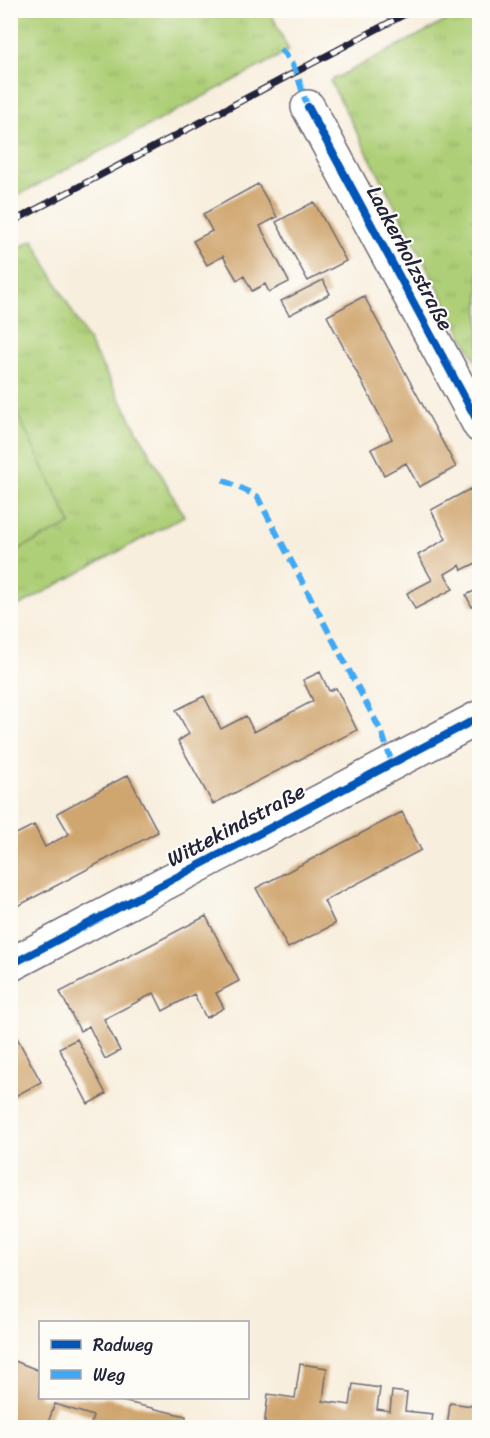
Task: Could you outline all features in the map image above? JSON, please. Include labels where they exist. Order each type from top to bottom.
[{"type":"main road","name":"Laakerholzstraße","points":[[308,107],[480,426]]},
{"type":"main road","name":"Wittekindstraße","points":[[10,965],[480,717]]},
{"type":"green space","points":[[11,10],[270,11],[289,51],[11,199]]},
{"type":"green space","points":[[465,11],[480,11],[479,367],[330,81]]},
{"type":"green space","points":[[33,240],[184,516],[11,610],[11,252]]},
{"type":"green space","points":[[10,399],[71,524],[11,553],[10,553]]},
{"type":"building","points":[[258,184],[277,217],[260,226],[289,282],[269,292],[265,284],[252,291],[244,276],[237,280],[223,256],[207,265],[193,241],[212,231],[203,214]]},
{"type":"building","points":[[314,202],[346,261],[308,281],[276,222]]},
{"type":"building","points":[[323,280],[330,294],[289,315],[281,301]]},
{"type":"building","points":[[364,296],[456,467],[419,487],[406,463],[384,475],[371,449],[392,439],[327,316]]},
{"type":"building","points":[[470,489],[480,508],[480,561],[462,570],[460,565],[445,574],[453,589],[415,609],[407,593],[432,580],[418,555],[446,539],[431,510]]},
{"type":"building","points":[[480,588],[480,603],[472,607],[466,595]]},
{"type":"building","points":[[320,672],[329,691],[336,688],[357,730],[213,804],[178,741],[189,734],[176,710],[204,696],[221,729],[246,716],[254,732],[313,701],[303,680]]},
{"type":"building","points":[[128,775],[158,832],[14,908],[10,900],[10,837],[34,825],[45,847],[69,834],[57,813]]},
{"type":"building","points":[[402,812],[421,850],[324,901],[335,924],[288,948],[256,888]]},
{"type":"building","points":[[206,916],[239,981],[216,993],[224,1008],[206,1018],[194,994],[163,1011],[154,993],[104,1019],[120,1051],[105,1059],[89,1026],[80,1031],[60,992]]},
{"type":"building","points":[[10,1025],[41,1082],[10,1099]]},
{"type":"building","points":[[77,1039],[106,1094],[88,1104],[59,1048]]},
{"type":"building","points":[[10,1359],[39,1371],[39,1399],[113,1399],[186,1416],[185,1428],[90,1428],[93,1416],[55,1404],[46,1428],[10,1428]]},
{"type":"building","points":[[300,1364],[327,1368],[323,1401],[350,1405],[353,1384],[380,1388],[377,1409],[390,1411],[392,1391],[407,1393],[405,1411],[433,1414],[431,1428],[264,1428],[268,1394],[295,1398]]},
{"type":"building","points":[[450,1403],[480,1407],[480,1425],[447,1428]]},
{"type":"railway","points":[[10,223],[413,10]]},
{"type":"marked path","points":[[280,49],[295,70],[308,107]]},
{"type":"marked path","points":[[223,480],[257,496],[382,733],[392,763]]},
{"type":"cycle path","points":[[308,107],[480,426]]},
{"type":"cycle path","points":[[10,965],[480,717]]}]
